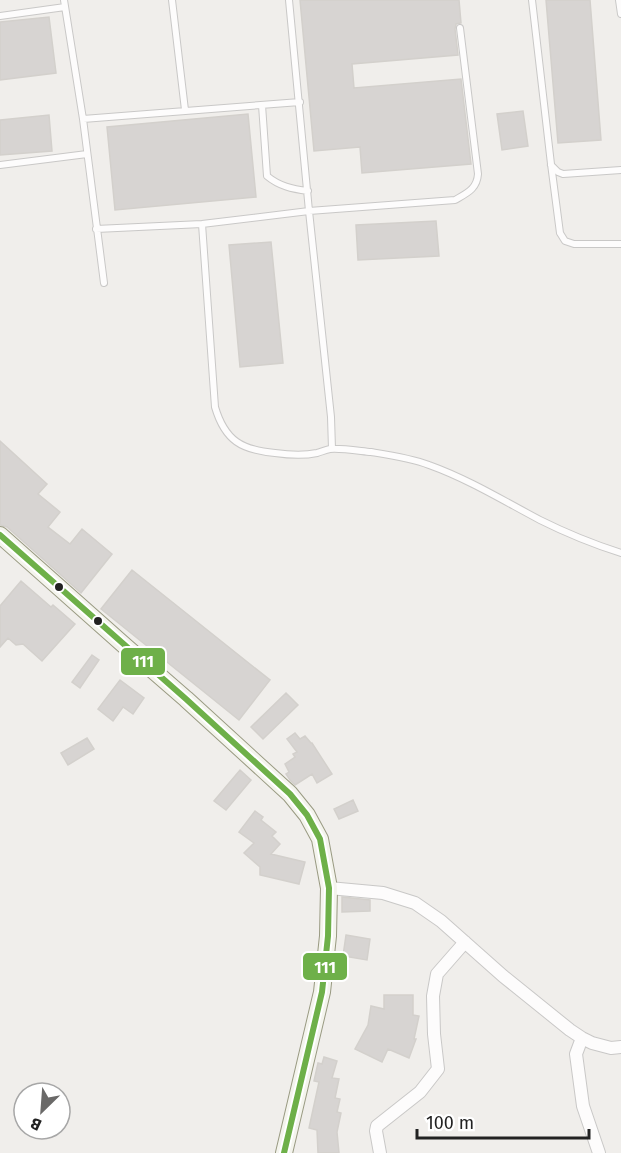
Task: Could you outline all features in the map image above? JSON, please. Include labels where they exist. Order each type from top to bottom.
[{"type":"main road","points":[[0,535],[290,794],[307,815],[320,839],[329,888],[328,936],[322,992],[284,1153]]},
{"type":"street","points":[[329,888],[383,893],[415,903],[441,921],[503,976],[570,1030],[592,1043],[611,1048],[621,1047]]},
{"type":"street","points":[[380,1153],[377,1126],[420,1092],[438,1068],[433,996],[436,974],[465,942]]},
{"type":"street","points":[[582,1038],[576,1054],[582,1106],[599,1153]]},
{"type":"lane","points":[[172,0],[185,110]]},
{"type":"lane","points":[[289,0],[331,417],[332,449]]},
{"type":"lane","points":[[532,0],[560,232],[565,241],[574,244],[621,244]]},
{"type":"lane","points":[[620,0],[621,14]]},
{"type":"lane","points":[[0,16],[64,4],[83,119],[104,283]]},
{"type":"lane","points":[[96,229],[202,224],[309,211],[455,200],[473,189],[478,174],[460,28]]},
{"type":"lane","points":[[83,119],[300,102]]},
{"type":"lane","points":[[262,105],[267,176],[283,186],[308,191]]},
{"type":"lane","points":[[0,165],[87,154]]},
{"type":"lane","points":[[551,164],[555,170],[563,174],[621,170]]},
{"type":"lane","points":[[202,224],[215,407],[227,434],[238,443],[252,450],[269,453],[294,455],[332,449],[370,452],[414,460],[499,497],[588,542],[621,553]]},
{"type":"building","points":[[300,0],[459,0],[461,23],[456,24],[455,29],[458,55],[352,64],[354,88],[461,79],[471,164],[362,173],[360,147],[314,151]]},
{"type":"building","points":[[546,0],[590,0],[601,140],[558,143]]},
{"type":"building","points":[[49,17],[56,73],[0,80],[0,22]]},
{"type":"building","points":[[523,111],[528,146],[502,150],[497,114]]},
{"type":"building","points":[[248,114],[256,197],[115,210],[107,127]]},
{"type":"building","points":[[49,115],[52,151],[0,155],[0,120]]},
{"type":"building","points":[[436,221],[439,256],[358,260],[356,225]]},
{"type":"building","points":[[271,242],[283,363],[240,367],[229,245]]},
{"type":"building","points":[[0,441],[47,484],[38,494],[60,512],[48,527],[70,544],[82,529],[112,554],[81,593],[7,527],[0,525]]},
{"type":"building","points":[[132,570],[270,680],[239,720],[101,609]]},
{"type":"building","points":[[21,581],[75,624],[42,661],[23,644],[16,645],[8,638],[0,647],[0,606]]},
{"type":"building","points":[[92,655],[99,660],[80,688],[72,682]]},
{"type":"building","points":[[120,680],[144,698],[133,714],[123,707],[113,721],[98,709]]},
{"type":"building","points":[[286,693],[298,705],[263,739],[251,727]]},
{"type":"building","points":[[295,733],[300,739],[305,736],[312,743],[332,774],[317,783],[312,774],[295,785],[290,780],[286,774],[289,772],[285,764],[295,757],[293,754],[297,752],[287,739]]},
{"type":"building","points":[[87,738],[94,749],[68,765],[61,753]]},
{"type":"building","points":[[240,770],[251,780],[226,810],[214,801]]},
{"type":"building","points":[[353,800],[358,811],[339,819],[334,809]]},
{"type":"building","points":[[255,811],[263,817],[261,820],[276,832],[272,836],[280,844],[271,854],[305,862],[299,884],[260,875],[260,867],[244,853],[254,843],[239,832]]},
{"type":"building","points":[[342,897],[370,900],[370,911],[342,912]]},
{"type":"building","points":[[346,935],[370,939],[367,960],[343,956]]},
{"type":"building","points":[[384,995],[413,995],[413,1015],[419,1016],[414,1039],[416,1039],[409,1058],[388,1049],[382,1062],[355,1049],[368,1025],[371,1006],[384,1009]]},
{"type":"building","points":[[324,1057],[337,1061],[332,1078],[339,1079],[335,1098],[340,1099],[337,1112],[341,1113],[337,1132],[339,1153],[318,1153],[317,1130],[309,1128],[319,1082],[314,1081],[318,1063],[322,1064]]},
{"type":"transit line","name":"111","points":[[0,535],[290,794],[307,815],[320,839],[329,888],[328,936],[322,992],[284,1153]]}]
